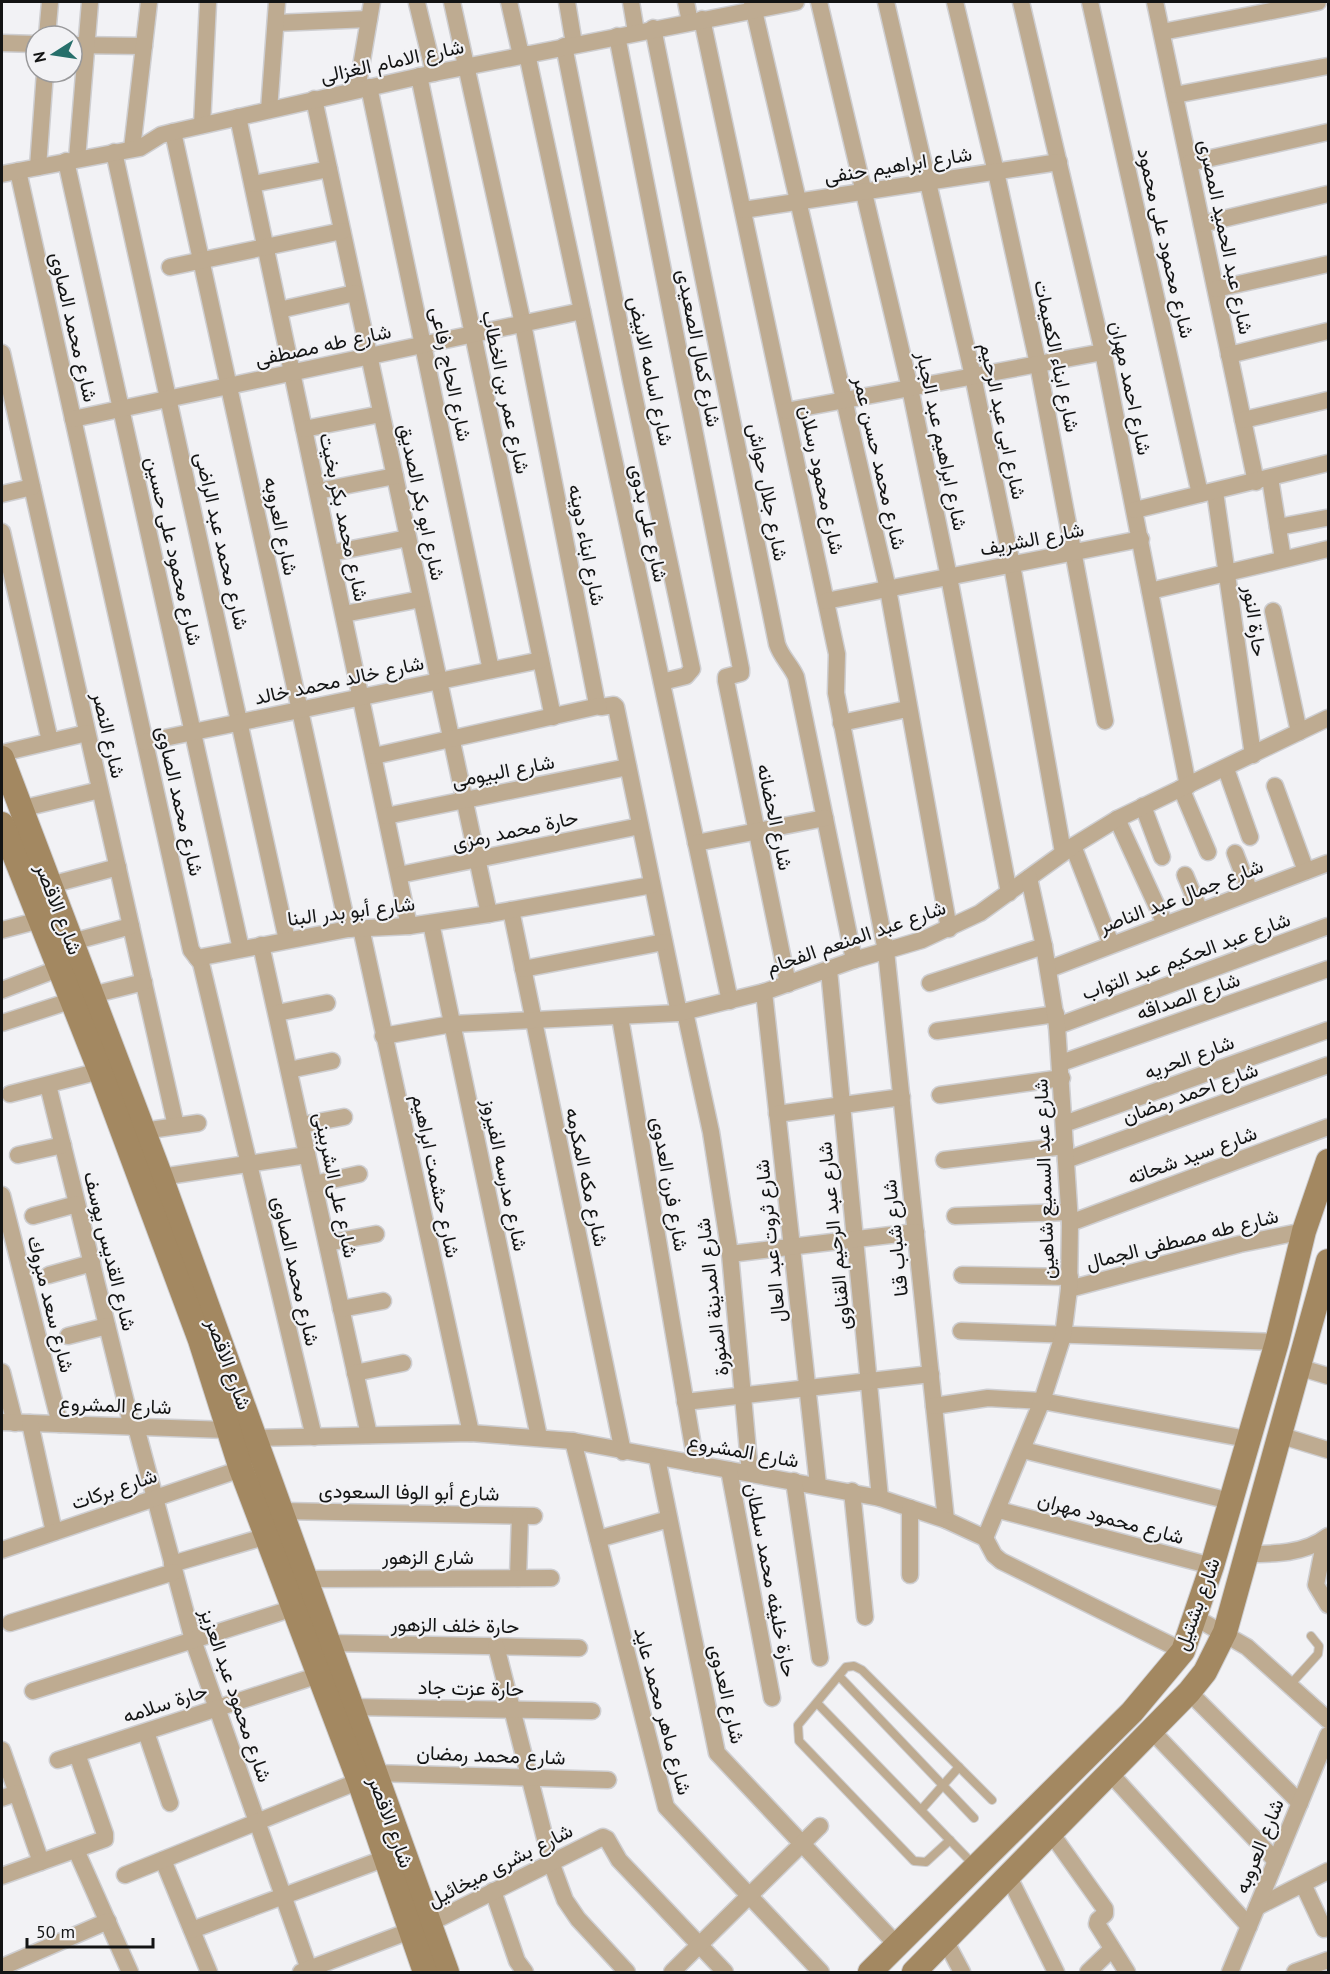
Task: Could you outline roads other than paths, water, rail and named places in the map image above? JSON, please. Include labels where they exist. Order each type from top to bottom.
[{"type":"street","points":[[48,24],[50,2]]},
{"type":"street","name":"شارع محمود على حسين","points":[[84,25],[90,2]]},
{"type":"street","points":[[132,149],[149,2]]},
{"type":"street","points":[[202,125],[208,2]]},
{"type":"street","points":[[269,110],[277,2]]},
{"type":"street","points":[[363,89],[372,2]]},
{"type":"street","name":"شارع ابناء دوينه","points":[[452,2],[523,324],[599,706]]},
{"type":"street","name":"شارع على بدوى","points":[[509,2],[524,55],[582,311],[730,1001]]},
{"type":"street","points":[[567,2],[569,45]]},
{"type":"street","points":[[631,2],[636,32]]},
{"type":"street","name":"شارع محمود رسلان","points":[[686,2],[696,20],[743,210],[786,411],[837,654],[835,683],[841,723],[886,951]]},
{"type":"street","name":"شارع الامام الغزالى","points":[[10,172],[132,149],[173,132],[314,99],[696,20],[753,5],[796,2]]},
{"type":"street","name":"شارع ابراهيم عبد الجبار","points":[[819,2],[910,388],[949,577],[1009,893]]},
{"type":"street","name":"شارع ابى عبد الرحيم","points":[[886,2],[973,376],[1068,849],[1111,944]]},
{"type":"street","name":"شارع ابناء الكعيمات","points":[[955,2],[996,172],[1038,364],[1105,721]]},
{"type":"street","name":"شارع احمد مهران","points":[[1021,2],[1102,352],[1141,539],[1185,787],[1208,852]]},
{"type":"street","name":"شارع محمود على محمود","points":[[1090,2],[1208,493]]},
{"type":"street","name":"شارع عبد الحميد المصرى","points":[[1155,2],[1243,420],[1278,527],[1283,559]]},
{"type":"street","points":[[1162,32],[1318,2]]},
{"type":"street","name":"شارع عمر بن الخطاب","points":[[417,3],[426,75],[473,335],[553,717]]},
{"type":"street","name":"شارع محمد حسن عمر","points":[[753,5],[888,589],[907,709],[949,929]]},
{"type":"street","points":[[276,23],[369,20]]},
{"type":"street","name":"شارع جلال حواش","points":[[653,28],[777,644],[780,654],[792,668],[795,677],[854,960]]},
{"type":"street","name":"شارع كمال الصعيدى","points":[[617,36],[741,669]]},
{"type":"street","points":[[2,43],[24,44]]},
{"type":"street","points":[[84,45],[144,46]]},
{"type":"street","name":"شارع اسامه الابيض","points":[[569,45],[628,369],[692,669],[686,676],[662,682]]},
{"type":"street","points":[[1175,95],[1329,66]]},
{"type":"street","points":[[38,167],[44,84]]},
{"type":"street","name":"شارع محمود على حسين","points":[[77,84],[72,160],[121,409],[241,949]]},
{"type":"street","name":"شارع الحاج رفاعى","points":[[363,89],[423,345],[491,670]]},
{"type":"street","name":"شارع ابو بكر الصديق","points":[[314,99],[489,914]]},
{"type":"street","name":"شارع محمد بكر بخيت","points":[[238,117],[409,926]]},
{"type":"street","name":"شارع العروبه","points":[[173,132],[300,710],[355,928]]},
{"type":"street","points":[[1189,163],[1329,132]]},
{"type":"street","name":"شارع محمد عبد الراضى","points":[[114,152],[241,722],[287,940]]},
{"type":"street","name":"شارع ابراهيم حنفى","points":[[743,210],[1059,162]]},
{"type":"street","points":[[253,184],[329,169]]},
{"type":"street","name":"شارع محمد الصاوى","points":[[10,172],[73,419],[191,950],[201,963],[314,1437]]},
{"type":"street","points":[[1202,224],[1329,195]]},
{"type":"street","points":[[170,267],[342,231]]},
{"type":"street","points":[[1216,289],[1329,264]]},
{"type":"street","points":[[279,309],[355,293]]},
{"type":"street","name":"شارع طه مصطفى","points":[[73,419],[582,311]]},
{"type":"street","points":[[1229,355],[1329,331]]},
{"type":"street","points":[[786,411],[1102,352]]},
{"type":"street","name":"شارع النصر","points":[[2,353],[176,1126]]},
{"type":"street","points":[[1243,420],[1329,400]]},
{"type":"street","points":[[304,429],[381,414]]},
{"type":"street","points":[[1135,510],[1329,463]]},
{"type":"street","points":[[318,491],[395,476]]},
{"type":"street","points":[[2,494],[32,487]]},
{"type":"street","name":"حارة النور","points":[[1208,493],[1227,572],[1253,755]]},
{"type":"street","points":[[1278,527],[1326,518]]},
{"type":"street","points":[[2,532],[50,741]]},
{"type":"street","points":[[331,554],[408,538]]},
{"type":"street","name":"شارع الشريف","points":[[826,602],[1141,539]]},
{"type":"street","points":[[1150,591],[1329,549]]},
{"type":"street","points":[[344,614],[421,599]]},
{"type":"street","points":[[1273,611],[1299,732]]},
{"type":"street","name":"شارع خالد محمد خالد","points":[[145,742],[541,660]]},
{"type":"street","name":"شارع الحضانه","points":[[741,669],[741,673],[726,677],[726,681],[788,984]]},
{"type":"street","points":[[374,756],[599,706],[614,705],[664,942],[682,1012]]},
{"type":"street","points":[[841,723],[907,709]]},
{"type":"street","name":"شارع عبد المنعم الفحام","points":[[383,1036],[452,1024],[682,1012],[788,984],[949,929],[1009,893],[1068,849],[1117,819],[1329,718]]},
{"type":"street","points":[[2,753],[87,733]]},
{"type":"street","name":"شارع الاقصر","points":[[2,758],[12,797],[72,942],[82,998],[100,1071],[200,1341],[241,1469],[319,1675],[366,1777],[420,1928],[425,1972]]},
{"type":"street","name":"شارع البيومى","points":[[386,816],[628,767]]},
{"type":"street","points":[[1226,769],[1250,837]]},
{"type":"street","points":[[1275,786],[1306,872]]},
{"type":"street","points":[[12,797],[100,790]]},
{"type":"street","points":[[1143,806],[1162,857]]},
{"type":"street","points":[[696,843],[825,818]]},
{"type":"street","points":[[1117,819],[1165,924]]},
{"type":"street","name":"شارع الاقصر","points":[[2,824],[9,861],[40,920],[60,968],[82,998],[143,1131],[283,1511],[351,1707],[386,1858],[420,1928],[447,1972]]},
{"type":"street","name":"حارة محمد رمزى","points":[[399,875],[640,826]]},
{"type":"street","points":[[1235,853],[1250,892]]},
{"type":"street","name":"شارع جمال عبد الناصر","points":[[1049,969],[1329,863]]},
{"type":"street","points":[[50,885],[118,867]]},
{"type":"street","points":[[1185,874],[1200,911]]},
{"type":"street","name":"شارع عبد السميع شاهين","points":[[985,1538],[999,1510],[1042,1401],[1063,1336],[1070,1283],[1070,1217],[1057,1020],[1049,969],[1029,878]]},
{"type":"street","name":"شارع أبو بدر البنا","points":[[197,958],[355,928],[409,926],[652,885]]},
{"type":"street","name":"شارع مكه المكرمه","points":[[511,910],[623,1452]]},
{"type":"street","points":[[2,930],[40,920]]},
{"type":"street","name":"شارع مدرسه الفيروز","points":[[431,922],[539,1437]]},
{"type":"street","points":[[72,942],[131,926]]},
{"type":"street","name":"شارع عبد الحكيم عبد التواب","points":[[937,1031],[1057,1020],[1329,926]]},
{"type":"street","name":"شارع حشمت ابراهيم","points":[[355,928],[383,1036],[471,1433]]},
{"type":"street","points":[[523,969],[664,942]]},
{"type":"street","name":"شارع على الشربينى","points":[[261,945],[369,1435]]},
{"type":"street","points":[[930,983],[1044,946]]},
{"type":"street","name":"شارع شباب قنا","points":[[886,951],[946,1520]]},
{"type":"street","points":[[2,990],[60,968]]},
{"type":"street","name":"شارع الصداقه","points":[[940,1095],[1062,1071],[1329,969]]},
{"type":"street","name":"شارع عبد الرحيم القناوى","points":[[829,970],[880,1498]]},
{"type":"street","points":[[2,1023],[82,998],[144,982]]},
{"type":"street","name":"شارع ثروت عبد العال","points":[[764,992],[818,1485]]},
{"type":"street","points":[[277,1013],[327,1003]]},
{"type":"street","name":"شارع المدينة المنورة","points":[[682,1012],[711,1132],[730,1254],[745,1395],[750,1473]]},
{"type":"street","name":"شارع فرن العدوى","points":[[620,1017],[696,1464]]},
{"type":"street","name":"شارع الحريه","points":[[1064,1124],[1329,1030]]},
{"type":"street","points":[[289,1070],[332,1062]]},
{"type":"street","name":"شارع احمد رمضان","points":[[944,1160],[1065,1153],[1329,1065]]},
{"type":"street","points":[[10,1094],[100,1071]]},
{"type":"street","name":"شارع القديس يوسف","points":[[48,1085],[134,1427]]},
{"type":"street","points":[[777,1114],[902,1097]]},
{"type":"street","points":[[301,1125],[344,1117]]},
{"type":"street","points":[[143,1131],[198,1123]]},
{"type":"street","name":"شارع سيد شحاته","points":[[955,1216],[1070,1217],[1329,1127]]},
{"type":"street","points":[[18,1155],[63,1145]]},
{"type":"street","points":[[161,1178],[308,1155]]},
{"type":"street","name":"شارع بشتيل","points":[[870,1972],[1132,1712],[1183,1650],[1196,1618],[1212,1566],[1277,1342],[1304,1232],[1329,1161]]},
{"type":"street","points":[[314,1184],[359,1174]]},
{"type":"street","name":"شارع سعد مبروك","points":[[2,1195],[60,1424]]},
{"type":"street","points":[[33,1216],[77,1204]]},
{"type":"street","points":[[730,1254],[916,1232]]},
{"type":"street","name":"شارع طه مصطفى الجمال","points":[[962,1275],[1070,1283],[1240,1244],[1304,1232]]},
{"type":"street","points":[[327,1243],[376,1234]]},
{"type":"street","name":"شارع بشتيل","points":[[914,1972],[1152,1731],[1205,1672],[1224,1632],[1298,1367],[1322,1306],[1329,1261]]},
{"type":"street","points":[[49,1275],[92,1263]]},
{"type":"street","points":[[341,1309],[383,1300]]},
{"type":"street","points":[[68,1336],[107,1326]]},
{"type":"street","points":[[962,1331],[1277,1342]]},
{"type":"street","points":[[356,1372],[403,1363]]},
{"type":"street","points":[[1298,1367],[1329,1376]]},
{"type":"street","points":[[2,1372],[16,1423],[54,1532]]},
{"type":"street","points":[[685,1401],[931,1374]]},
{"type":"street","points":[[934,1406],[988,1398],[1042,1401],[1247,1439]]},
{"type":"street","name":"شارع المشروع","points":[[16,1423],[227,1430]]},
{"type":"street","name":"شارع محمود عبد العزيز","points":[[134,1427],[194,1640],[216,1709],[284,1896],[307,1971]]},
{"type":"street","name":"شارع المشروع","points":[[255,1438],[471,1433],[539,1437],[573,1441],[623,1452],[852,1491],[946,1520],[985,1538],[994,1555],[1001,1561],[1183,1650]]},
{"type":"street","points":[[1279,1435],[1329,1450]]},
{"type":"street","name":"شارع ماهر محمد عايد","points":[[573,1441],[662,1797],[673,1816],[821,1972]]},
{"type":"street","points":[[1023,1450],[1230,1501]]},
{"type":"street","name":"شارع العدوى","points":[[657,1458],[714,1745],[721,1759],[897,1946]]},
{"type":"street","name":"شارع بركات","points":[[2,1550],[241,1469]]},
{"type":"street","name":"حارة خليفه محمد سلطان","points":[[729,1470],[772,1698]]},
{"type":"street","points":[[794,1481],[820,1658]]},
{"type":"street","points":[[852,1491],[865,1617]]},
{"type":"street","points":[[910,1508],[910,1575]]},
{"type":"street","name":"شارع محمود مهران","points":[[999,1510],[1212,1566]]},
{"type":"street","name":"شارع أبو الوفا السعودى","points":[[283,1511],[527,1516],[518,1578]]},
{"type":"street","points":[[598,1539],[669,1519]]},
{"type":"street","points":[[10,1623],[267,1536]]},
{"type":"street","points":[[1246,1554],[1278,1554],[1303,1548],[1327,1537]]},
{"type":"street","points":[[1327,1537],[1316,1585],[1329,1605]]},
{"type":"street","name":"شارع الزهور","points":[[306,1579],[551,1578]]},
{"type":"street","points":[[33,1691],[294,1608]]},
{"type":"street","points":[[1196,1618],[1247,1647],[1329,1720]]},
{"type":"street","name":"حارة خلف الزهور","points":[[329,1643],[579,1648]]},
{"type":"street","points":[[496,1646],[551,1862],[571,1910],[627,1972]]},
{"type":"street","name":"حارة سلامه","points":[[58,1760],[319,1675]]},
{"type":"street","points":[[1189,1692],[1300,1803]]},
{"type":"street","name":"حارة عزت جاد","points":[[351,1707],[592,1711]]},
{"type":"street","points":[[1152,1731],[1276,1861]]},
{"type":"street","points":[[146,1732],[170,1803]]},
{"type":"street","name":"شارع العروبه","points":[[1230,1972],[1329,1736]]},
{"type":"street","points":[[2,1750],[9,1795],[41,1862]]},
{"type":"street","points":[[2,1876],[103,1841],[105,1837],[77,1754]]},
{"type":"street","points":[[1110,1773],[1249,1926]]},
{"type":"street","points":[[125,1875],[366,1777]]},
{"type":"street","name":"شارع محمد رمضان","points":[[366,1777],[608,1780]]},
{"type":"street","points":[[672,1972],[820,1826]]},
{"type":"street","points":[[1051,1833],[1105,1909],[1105,1914],[1097,1924],[1127,1972]]},
{"type":"street","name":"شارع بشرى ميخائيل","points":[[307,1971],[420,1928],[603,1837],[607,1839],[619,1860],[699,1946]]},
{"type":"street","points":[[76,1850],[130,1972]]},
{"type":"street","points":[[192,1930],[386,1858]]},
{"type":"street","points":[[163,1860],[209,1972]]},
{"type":"street","points":[[1257,1906],[1329,1871]]},
{"type":"street","points":[[1008,1875],[1056,1972]]},
{"type":"street","points":[[1303,1884],[1324,1929]]},
{"type":"street","points":[[493,1891],[518,1961],[525,1972]]},
{"type":"street","points":[[2,1967],[108,1921]]},
{"type":"street","points":[[945,1940],[962,1972]]},
{"type":"street","points":[[699,1946],[725,1972]]},
{"type":"street","points":[[1088,1972],[1112,1949]]},
{"type":"street","points":[[1295,1972],[1329,1960]]},
{"type":"lane","points":[[1290,1685],[1318,1654],[1319,1646],[1311,1636]]},
{"type":"lane","points":[[950,1840],[926,1862],[914,1861],[799,1741],[798,1725],[846,1667],[854,1666],[862,1670],[992,1800]]},
{"type":"lane","points":[[838,1676],[974,1818]]},
{"type":"lane","points":[[817,1703],[976,1868]]},
{"type":"lane","points":[[921,1810],[959,1767]]}]
